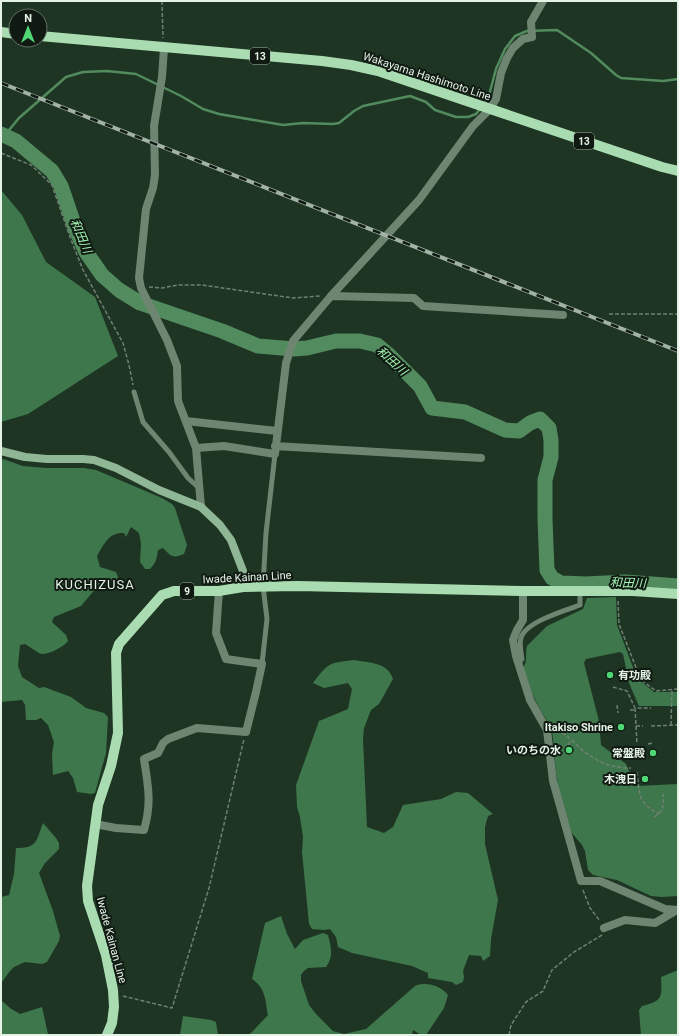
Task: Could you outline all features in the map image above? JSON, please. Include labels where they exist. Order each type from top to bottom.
[{"type":"main road","name":"Wakayama Hashimoto Line","points":[[48,37],[322,61],[350,65],[378,71],[662,167],[678,171]]},
{"type":"main road","name":"Iwade Kainan Line","points":[[107,1035],[112,1023],[114,996],[106,955],[88,901],[87,886],[98,805],[111,766],[118,733],[115,660],[119,644],[162,595],[174,592],[219,592],[243,587],[263,586],[524,591],[618,591],[678,594]]},
{"type":"street","points":[[275,450],[286,364],[293,341],[331,296],[419,200],[473,126],[490,109],[496,99],[501,73],[507,58],[512,48],[523,39],[532,36],[531,22],[543,1]]},
{"type":"street","points":[[164,48],[162,77],[154,126],[155,175],[153,188],[146,209],[139,278],[142,288],[167,340],[177,366],[178,401],[196,448],[201,507]]},
{"type":"street","points":[[331,296],[414,298],[423,306],[563,314]]},
{"type":"street","points":[[186,421],[277,431]]},
{"type":"street","points":[[196,448],[224,446],[275,450],[481,458]]},
{"type":"street","points":[[1,451],[47,460],[94,460],[116,468],[158,490],[201,507],[220,525],[231,540],[243,571],[243,587]]},
{"type":"street","points":[[524,591],[523,620],[517,630],[514,640],[518,664],[530,700],[548,734],[553,781],[581,881],[600,881],[665,909],[677,910]]},
{"type":"street","points":[[96,824],[116,828],[144,830],[149,813],[149,792],[144,759],[158,753],[163,743],[168,739],[197,728],[246,732],[262,664],[226,660],[216,633],[219,592]]},
{"type":"street","points":[[604,928],[625,920],[656,924],[677,910]]},
{"type":"lane","points":[[134,392],[144,422],[188,478],[199,488]]},
{"type":"lane","points":[[262,664],[267,619],[263,586],[266,533],[275,450]]},
{"type":"lane","points":[[518,664],[522,660],[520,651],[521,637],[528,629],[541,620],[580,605],[580,591]]},
{"type":"path","points":[[162,1],[164,48]]},
{"type":"path","points":[[1,153],[31,165],[52,185],[83,270],[123,343],[134,392]]},
{"type":"path","points":[[142,288],[202,285],[293,298],[331,296]]},
{"type":"path","points":[[609,314],[678,314]]},
{"type":"path","points":[[618,591],[619,624],[634,660],[638,677],[656,690],[678,689]]},
{"type":"path","points":[[613,687],[627,691],[635,709],[637,744]]},
{"type":"path","points":[[671,725],[672,689]]},
{"type":"path","points":[[617,705],[618,713]]},
{"type":"path","points":[[630,710],[651,708]]},
{"type":"path","points":[[651,726],[678,725]]},
{"type":"path","points":[[636,726],[643,726]]},
{"type":"path","points":[[114,996],[126,996],[172,1008],[209,888],[246,732]]},
{"type":"path","points":[[548,734],[554,732],[563,733],[587,754],[616,768],[631,768]]},
{"type":"path","points":[[568,744],[571,740]]},
{"type":"path","points":[[648,744],[653,743]]},
{"type":"path","points":[[637,772],[640,795],[647,807],[659,814]]},
{"type":"path","points":[[654,817],[664,808],[663,794]]},
{"type":"path","points":[[509,1035],[511,1025],[526,1002],[543,991],[552,970],[574,952],[604,934],[604,928],[590,908],[583,892],[581,881]]},
{"type":"green space","points":[[1,190],[22,215],[46,262],[95,297],[118,356],[28,414],[1,422]]},
{"type":"green space","points":[[3,459],[23,466],[46,468],[84,468],[96,470],[162,498],[172,504],[175,508],[187,545],[184,554],[177,556],[170,555],[163,548],[158,550],[154,565],[150,569],[145,569],[140,562],[141,544],[139,533],[131,527],[126,537],[124,533],[114,534],[105,543],[97,556],[100,567],[116,572],[118,577],[116,581],[102,584],[97,587],[81,606],[54,617],[52,622],[66,635],[68,641],[59,648],[46,654],[39,653],[25,644],[20,645],[18,666],[22,677],[39,688],[44,687],[71,697],[86,708],[104,713],[108,717],[106,753],[95,793],[91,794],[77,792],[73,778],[68,771],[53,775],[52,754],[54,742],[48,725],[41,718],[36,720],[26,720],[25,705],[22,700],[1,702],[1,462]]},
{"type":"green space","points":[[616,597],[617,625],[637,678],[654,692],[678,692],[678,706],[639,706],[629,683],[623,654],[620,652],[586,659],[584,663],[599,721],[601,745],[626,764],[637,786],[678,784],[678,896],[651,896],[617,880],[593,875],[588,870],[585,851],[571,832],[559,791],[552,729],[531,692],[523,667],[525,665],[527,646],[547,626],[583,609],[587,598]]},
{"type":"green space","points":[[354,660],[382,666],[391,673],[393,679],[379,704],[371,710],[364,728],[363,739],[367,827],[384,833],[393,827],[403,805],[441,799],[456,792],[468,793],[493,814],[488,816],[485,827],[485,844],[498,900],[491,939],[490,956],[483,961],[481,956],[469,955],[463,971],[463,982],[456,985],[452,982],[428,978],[428,973],[412,966],[352,953],[338,947],[336,937],[330,929],[312,929],[309,924],[302,852],[303,837],[297,807],[296,785],[319,721],[348,709],[352,689],[348,683],[324,688],[313,683],[326,667],[334,663]]},
{"type":"green space","points":[[43,823],[59,843],[59,849],[45,863],[39,873],[53,911],[60,936],[59,941],[47,962],[42,964],[25,962],[14,967],[1,983],[1,897],[9,895],[14,874],[16,848],[29,847],[32,845],[37,839]]},
{"type":"green space","points":[[281,916],[287,934],[295,949],[303,940],[323,933],[328,935],[331,951],[329,963],[326,967],[308,968],[301,975],[301,981],[309,1005],[333,1031],[344,1034],[366,1029],[415,986],[428,984],[442,989],[448,995],[444,1008],[426,1035],[421,1035],[413,1030],[412,1035],[249,1035],[268,1015],[262,990],[260,986],[252,979],[265,923]]},
{"type":"green space","points":[[678,970],[678,1035],[641,1035],[639,1010],[642,1006],[658,1000],[660,997],[661,977]]},
{"type":"green space","points":[[1,1000],[20,1014],[42,1007],[48,1034],[52,1035],[1,1035]]},
{"type":"green space","points":[[183,1016],[216,1022],[218,1035],[180,1035]]},
{"type":"waterway","points":[[484,104],[488,99],[496,69],[505,49],[515,36],[527,31],[557,30],[591,53],[621,78],[663,81],[678,79]]},
{"type":"waterway","points":[[5,135],[19,118],[66,77],[83,72],[107,71],[136,74],[181,96],[203,109],[219,114],[283,125],[303,123],[339,123],[363,106],[410,96],[426,102],[435,110],[456,117],[468,117],[476,114],[480,109]]},
{"type":"waterway","name":"和田川","points":[[1,134],[16,141],[52,171],[61,186],[76,230],[86,252],[102,275],[119,290],[140,303],[222,331],[258,346],[294,349],[307,348],[336,341],[360,341],[377,345],[420,386],[432,408],[465,412],[505,430],[519,431],[530,423],[540,419],[549,428],[551,440],[551,457],[545,480],[545,519],[547,570],[552,578],[561,583],[586,584],[625,582],[678,586]]},
{"type":"railway","points":[[1,83],[678,351]]},
{"type":"place","name":"有功殿","points":[[610,675]]},
{"type":"place","name":"Itakiso Shrine","points":[[621,727]]},
{"type":"place","name":"いのちの水","points":[[569,750]]},
{"type":"place","name":"常盤殿","points":[[653,753]]},
{"type":"place","name":"木洩日","points":[[645,779]]},
{"type":"district","name":"KUCHIZUSA","points":[[95,584]]}]
